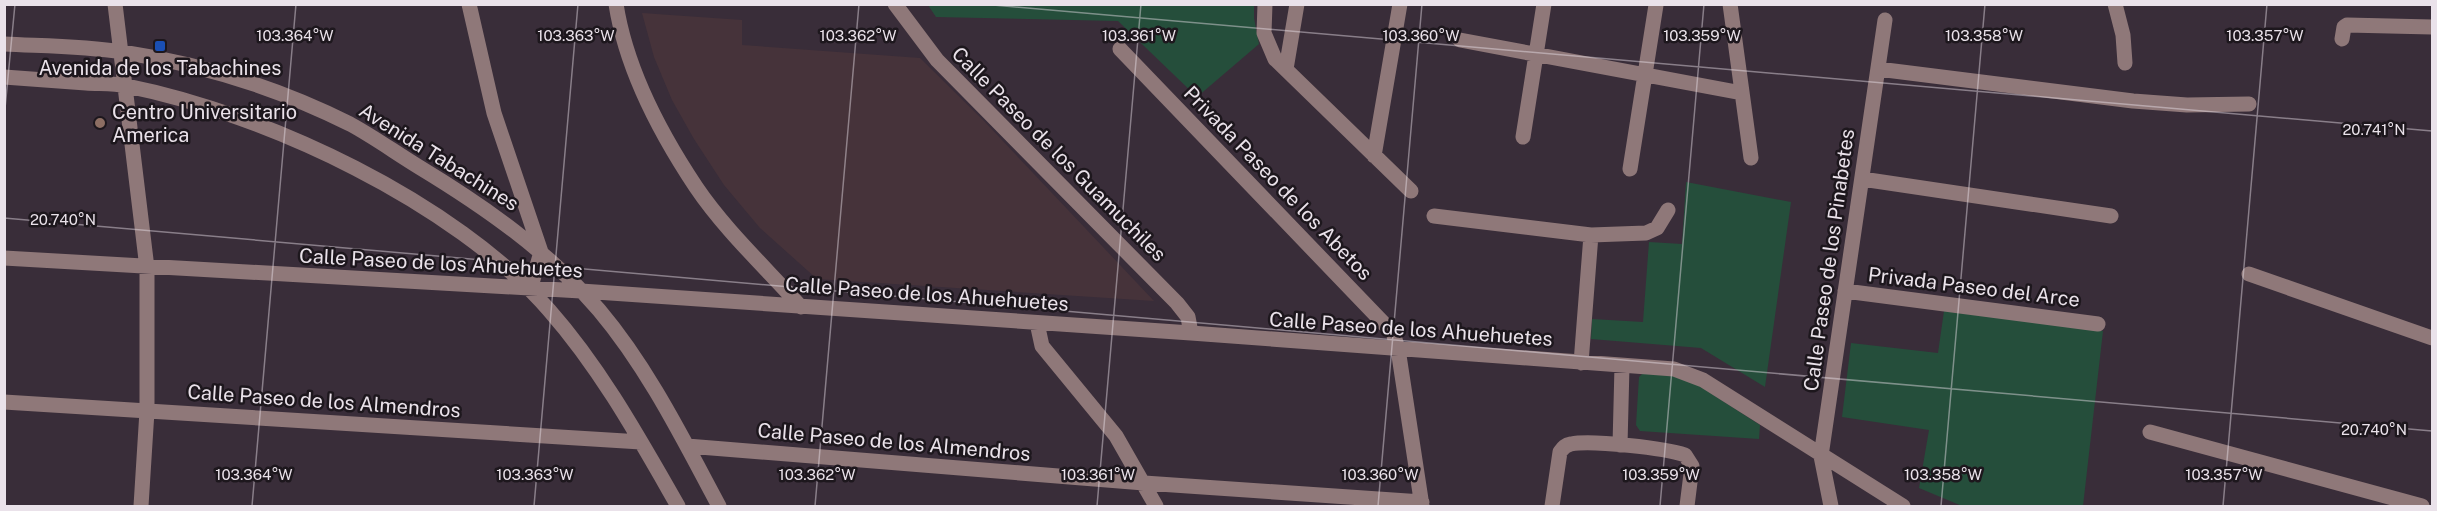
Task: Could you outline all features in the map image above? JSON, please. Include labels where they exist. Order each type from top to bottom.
[{"type":"street","points":[[115,4],[147,268],[147,411],[141,507]]},
{"type":"street","points":[[469,4],[494,113],[541,252],[530,290]]},
{"type":"street","points":[[616,4],[634,70],[657,123],[697,188],[744,245],[801,307]]},
{"type":"street","name":"Calle Paseo de los Guamuchiles","points":[[896,4],[937,60],[1177,303],[1188,317],[1191,333]]},
{"type":"street","points":[[1265,4],[1264,33],[1275,59],[1411,191]]},
{"type":"street","points":[[1286,69],[1297,4]]},
{"type":"street","points":[[1374,156],[1400,4]]},
{"type":"street","points":[[1523,137],[1544,4]]},
{"type":"street","points":[[1730,4],[1751,158]]},
{"type":"street","points":[[2115,4],[2123,35],[2125,63]]},
{"type":"street","points":[[1630,169],[1656,5]]},
{"type":"street","name":"Calle Paseo de los Pinabetes","points":[[1831,507],[1821,456],[1885,20]]},
{"type":"street","points":[[2342,39],[2344,27],[2347,25],[2433,27]]},
{"type":"street","points":[[1460,40],[1742,93]]},
{"type":"street","name":"Avenida Tabachines","points":[[4,44],[120,51],[232,77],[284,95],[334,117],[385,145],[459,191],[511,227],[541,252],[598,310],[634,356],[687,446],[719,507]]},
{"type":"street","name":"Privada Paseo de los Abetos","points":[[1120,49],[1393,333],[1398,350],[1422,504]]},
{"type":"street","points":[[1878,69],[2133,101],[2187,105],[2249,104]]},
{"type":"street","points":[[4,77],[125,85],[239,118],[316,150],[376,180],[461,232],[501,261],[579,346],[611,391],[678,507]]},
{"type":"street","points":[[1862,179],[2111,216]]},
{"type":"street","points":[[1434,216],[1592,235],[1650,233],[1657,228],[1668,210]]},
{"type":"street","points":[[1581,363],[1592,235]]},
{"type":"street","name":"Calle Paseo de los Ahuehuetes","points":[[4,258],[530,290],[581,291],[1674,369],[1696,377],[1903,507]]},
{"type":"street","points":[[2249,274],[2433,338]]},
{"type":"street","name":"Privada Paseo del Arce","points":[[1845,291],[2098,324]]},
{"type":"street","points":[[1037,323],[1042,346],[1116,436],[1156,507]]},
{"type":"street","points":[[1620,445],[1622,366]]},
{"type":"street","name":"Calle Paseo de los Almendros","points":[[4,402],[641,442]]},
{"type":"street","points":[[2150,432],[2422,507]]},
{"type":"street","points":[[1552,507],[1562,449],[1573,443],[1620,445],[1685,455],[1692,465],[1687,507]]},
{"type":"street","name":"Calle Paseo de los Almendros","points":[[687,446],[1422,504]]},
{"type":"shaded area","points":[[642,13],[742,20],[742,45],[920,58],[984,121],[1154,301],[817,279],[760,228],[724,185],[672,100],[654,57]]},
{"type":"green space","points":[[928,5],[1254,5],[1259,44],[1197,97],[1118,21],[936,17]]},
{"type":"green space","points":[[1686,182],[1791,202],[1765,387],[1701,348],[1591,339],[1592,319],[1643,322],[1649,242],[1682,244]]},
{"type":"green space","points":[[1944,311],[2103,331],[2083,506],[1962,506],[1919,488],[1929,430],[1842,417],[1851,343],[1938,353]]},
{"type":"green space","points":[[1644,372],[1687,378],[1760,425],[1759,439],[1640,431],[1636,425],[1639,377]]},
{"type":"place","name":"Avenida de los Tabachines","points":[[160,46]]},
{"type":"place","name":"Centro Universitario America","points":[[100,123]]}]
